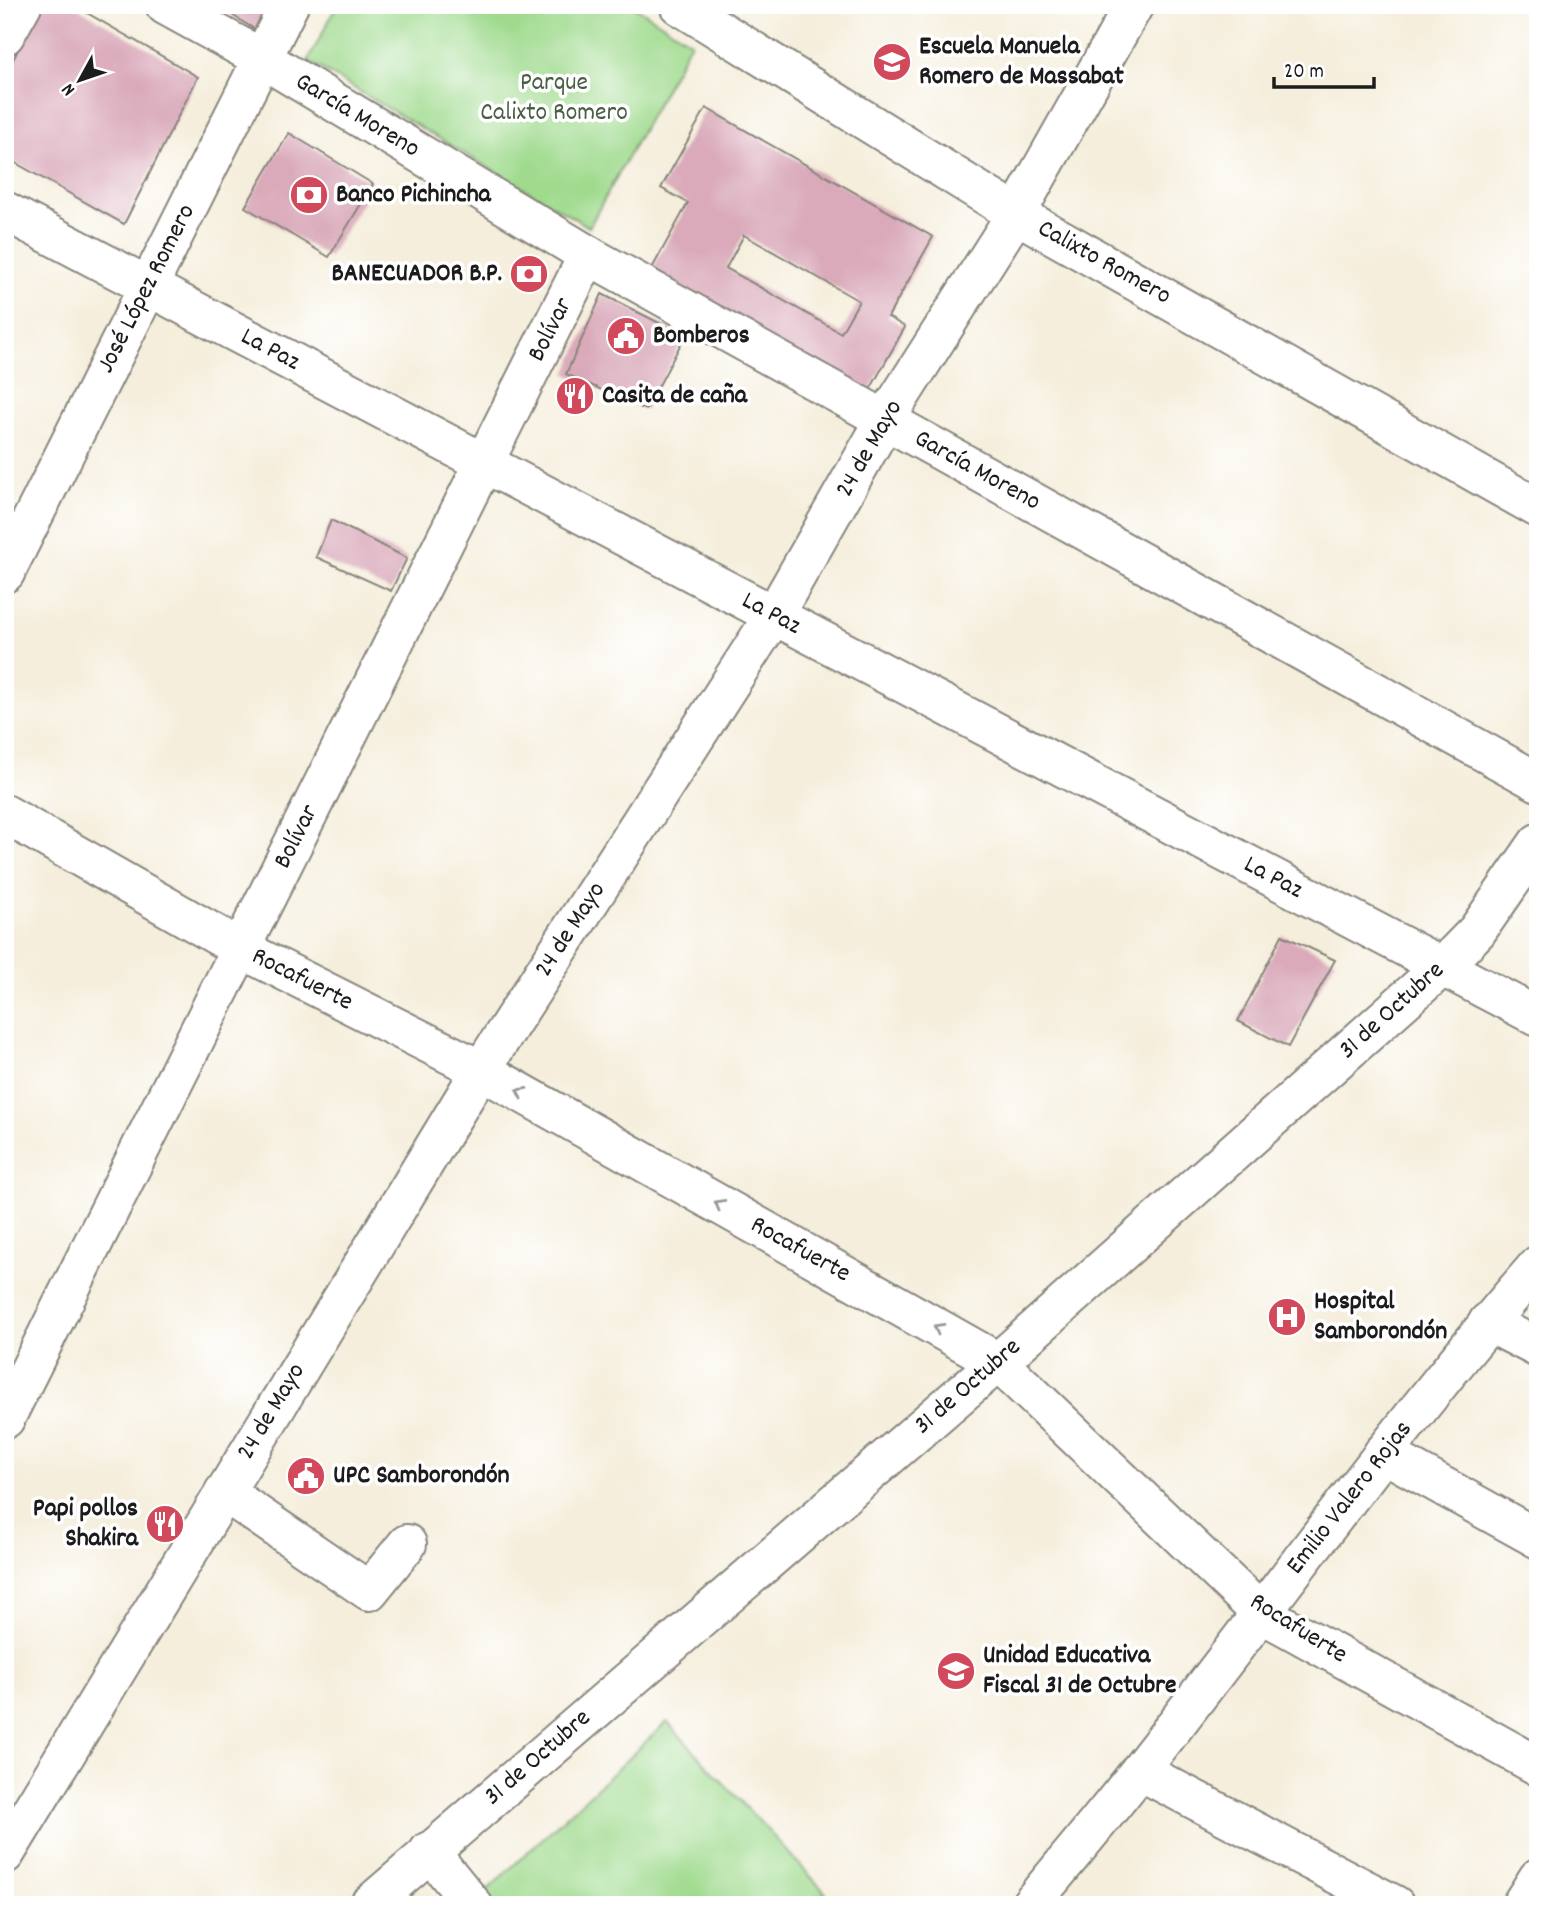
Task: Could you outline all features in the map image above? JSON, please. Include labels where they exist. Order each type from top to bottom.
[{"type":"street","points":[[5,35],[22,5]]},
{"type":"street","name":"García Moreno","points":[[165,5],[262,59],[588,255],[1538,782]]},
{"type":"street","name":"José López Romero","points":[[5,573],[289,5]]},
{"type":"street","name":"Calixto Romero","points":[[679,5],[729,19],[1016,214],[1538,508]]},
{"type":"street","name":"24 de Mayo","points":[[5,1854],[481,1070],[774,615],[885,420],[1016,214],[1134,5]]},
{"type":"street","name":"La Paz","points":[[5,211],[1538,1017]]},
{"type":"street","name":"Bolívar","points":[[5,1419],[14,1380],[241,949],[588,255]]},
{"type":"street","name":"Rocafuerte","points":[[5,814],[241,949],[481,1070],[998,1362],[1261,1613],[1538,1766]]},
{"type":"street","name":"31 de Octubre","points":[[369,1905],[998,1362],[1443,967],[1477,930],[1538,843]]},
{"type":"street","name":"Emilio Valero Rojas","points":[[1030,1905],[1140,1771],[1383,1453],[1488,1322],[1538,1265]]},
{"type":"street","points":[[1488,1322],[1538,1348]]},
{"type":"street","points":[[1383,1453],[1538,1539]]},
{"type":"street","points":[[224,1492],[369,1591],[407,1544]]},
{"type":"street","points":[[1140,1771],[1395,1905]]},
{"type":"street","points":[[429,1851],[473,1905]]},
{"type":"street","points":[[1521,1905],[1538,1878]]},
{"type":"green space","name":"Parque Calixto Romero","points":[[337,5],[632,5],[691,42],[589,227],[308,61]]},
{"type":"green space","points":[[667,1722],[837,1905],[492,1905],[483,1894]]},
{"type":"building","points":[[40,5],[73,5],[198,77],[124,224],[5,157],[5,76]]},
{"type":"building","points":[[216,5],[267,5],[256,30]]},
{"type":"building","points":[[706,108],[933,237],[888,317],[905,327],[862,404],[645,281],[688,203],[661,188]],"holes":[[[744,235],[859,301],[841,333],[726,268]]]},
{"type":"building","name":"Banco Pichincha","points":[[289,133],[373,184],[329,257],[245,207]]},
{"type":"building","points":[[602,294],[685,336],[646,410],[566,374]]},
{"type":"building","points":[[331,520],[407,558],[391,591],[316,557]]},
{"type":"building","points":[[1282,935],[1335,960],[1288,1047],[1238,1021]]},
{"type":"place","name":"Escuela Manuela Romero de Massabat","points":[[892,62]]},
{"type":"place","name":"Banco Pichincha","points":[[309,195]]},
{"type":"place","name":"BANECUADOR B.P.","points":[[529,274]]},
{"type":"place","name":"Bomberos","points":[[626,336]]},
{"type":"place","name":"Casita de caña","points":[[575,396]]},
{"type":"place","name":"Hospital Samborondón","points":[[1287,1317]]},
{"type":"place","name":"UPC Samborondón","points":[[306,1476]]},
{"type":"place","name":"Papi pollos Shakira","points":[[165,1524]]},
{"type":"place","name":"Unidad Educativa Fiscal 31 de Octubre","points":[[956,1671]]}]
